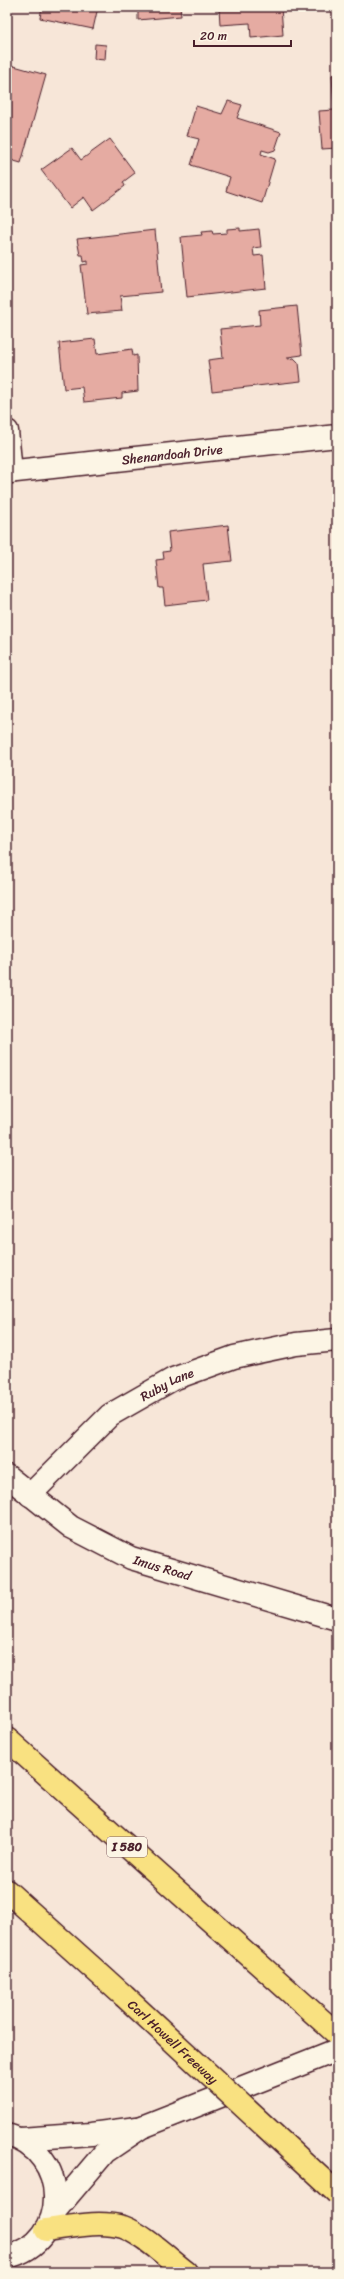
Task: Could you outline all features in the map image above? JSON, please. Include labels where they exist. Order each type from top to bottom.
[{"type":"highway","name":"I 580","points":[[7,1739],[337,2034]]},
{"type":"highway","name":"Carl Howell Freeway","points":[[7,1891],[124,1996],[337,2193]]},
{"type":"highway","points":[[46,2230],[98,2224],[123,2228],[153,2245],[186,2272]]},
{"type":"street","points":[[7,431],[9,472]]},
{"type":"street","name":"Shenandoah Drive","points":[[9,472],[337,436]]},
{"type":"street","name":"Ruby Lane","points":[[30,1495],[110,1415],[173,1379],[234,1358],[296,1344],[337,1340]]},
{"type":"street","name":"Imus Road","points":[[7,1476],[71,1527],[131,1558],[337,1619]]},
{"type":"street","points":[[7,2257],[28,2248],[46,2230],[54,2210],[105,2152],[142,2128],[296,2065],[337,2050]]},
{"type":"street","points":[[14,2137],[91,2134],[142,2128]]},
{"type":"street","points":[[14,2137],[41,2154],[54,2179],[54,2210]]},
{"type":"building","points":[[42,7],[98,7],[93,29],[40,18]]},
{"type":"building","points":[[138,7],[180,7],[181,16],[138,20]]},
{"type":"building","points":[[219,7],[281,7],[283,35],[251,38],[250,23],[220,25]]},
{"type":"building","points":[[95,44],[106,45],[105,60],[94,59]]},
{"type":"building","points":[[7,64],[46,75],[21,163],[7,159]]},
{"type":"building","points":[[332,75],[337,75],[337,148],[322,149],[319,111],[334,110]]},
{"type":"building","points":[[228,101],[242,105],[237,118],[281,132],[275,150],[269,152],[262,150],[261,154],[275,159],[262,203],[226,191],[230,177],[191,165],[199,139],[187,136],[196,106],[222,114]]},
{"type":"building","points":[[110,139],[135,173],[123,182],[125,186],[93,210],[84,197],[70,208],[41,170],[72,148],[81,160]]},
{"type":"building","points":[[240,228],[240,231],[259,229],[261,247],[253,248],[254,256],[263,255],[266,288],[187,297],[181,237],[202,235],[201,232],[212,231],[213,234],[227,233],[227,229]]},
{"type":"building","points":[[155,230],[161,292],[120,296],[122,311],[87,314],[81,265],[88,264],[88,261],[84,262],[83,255],[80,255],[77,239]]},
{"type":"building","points":[[297,306],[302,355],[288,357],[288,359],[294,358],[299,363],[301,381],[212,391],[208,360],[223,358],[220,329],[260,325],[259,310]]},
{"type":"building","points":[[95,339],[97,354],[132,349],[133,356],[137,355],[138,391],[122,393],[122,398],[84,402],[82,387],[64,389],[59,343]]},
{"type":"building","points":[[228,525],[232,561],[203,564],[207,600],[165,605],[163,588],[159,588],[156,560],[164,559],[163,552],[170,551],[168,532]]},
{"type":"building","points":[[334,1168],[337,1168],[337,1196]]}]
